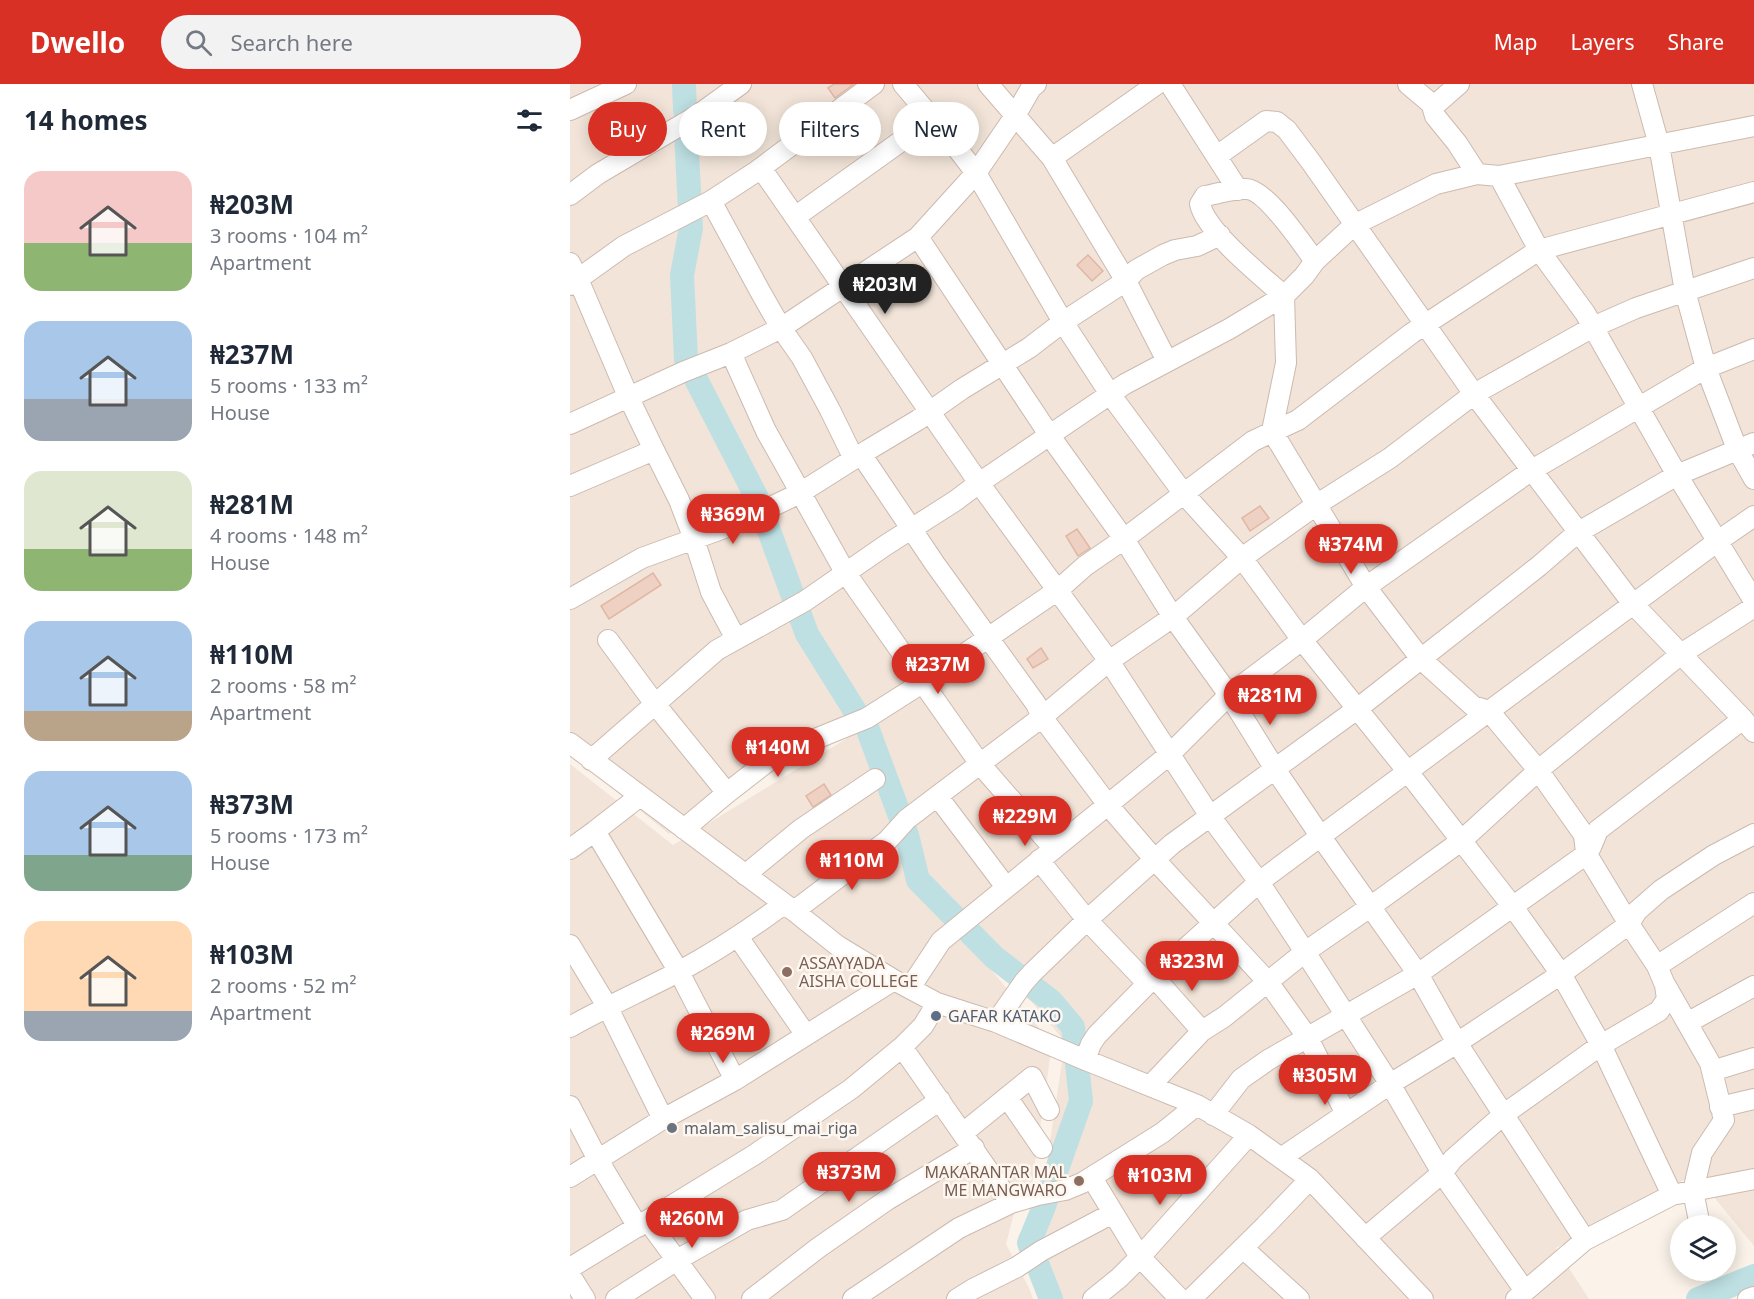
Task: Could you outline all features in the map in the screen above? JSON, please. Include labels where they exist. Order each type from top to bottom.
[{"type":"street","points":[[570,110],[591,91],[626,84]]},
{"type":"street","points":[[570,195],[598,174],[698,115],[741,84]]},
{"type":"street","points":[[736,639],[711,592],[679,500],[573,276],[624,246],[699,207],[761,168],[874,84]]},
{"type":"street","points":[[903,84],[918,102]]},
{"type":"street","points":[[988,84],[1052,158],[1126,280],[1167,361]]},
{"type":"street","points":[[570,424],[628,396],[731,353],[781,328],[918,237],[976,173],[1031,88],[1036,84]]},
{"type":"street","points":[[1052,158],[1157,84]]},
{"type":"street","points":[[1170,84],[1238,190]]},
{"type":"street","points":[[1408,84],[1434,106]]},
{"type":"street","points":[[1459,84],[1432,110],[1477,174]]},
{"type":"street","points":[[1642,84],[1659,145],[1685,291],[1706,369],[1746,446],[1754,479]]},
{"type":"street","points":[[853,1299],[958,1228],[1011,1203],[1065,1190],[1092,1178],[1162,1133],[1205,1110],[1241,1079],[1268,1060],[1418,974],[1586,853],[1598,830],[1749,725],[1633,604],[1577,533],[1474,394],[1287,130],[1277,122],[1266,121],[1217,156]]},
{"type":"street","points":[[591,760],[717,650],[805,601],[1110,394],[1284,296],[1315,261],[1354,225],[1436,184],[1477,174],[1499,176],[1754,126]]},
{"type":"street","points":[[795,217],[893,147]]},
{"type":"street","points":[[962,156],[976,173],[1063,322],[1110,394],[1184,494],[1242,558],[1302,640],[1513,907],[1561,974],[1601,1045],[1672,1195]]},
{"type":"street","points":[[761,168],[979,483],[1109,661],[1210,816],[1259,882],[1390,1084],[1442,1173],[1520,1295],[1585,1240],[1672,1195],[1754,1179]]},
{"type":"street","points":[[1499,176],[1539,250],[1593,327],[1677,475],[1754,601]]},
{"type":"street","points":[[1315,261],[1278,212],[1259,194],[1248,189],[1204,196],[1200,204],[1202,213],[1220,235],[1284,296],[1286,363],[1272,431],[1366,587],[1421,659],[1473,706],[1489,711],[1538,770],[1584,835],[1586,853],[1657,966],[1665,985],[1710,1063],[1724,1120],[1702,1153],[1694,1191],[1698,1215]]},
{"type":"street","points":[[684,829],[777,755],[867,718],[922,683],[1058,590],[1085,567],[1253,441],[1298,420],[1425,325],[1539,250],[1754,192]]},
{"type":"street","points":[[699,207],[802,358],[857,457],[1036,704],[1042,717],[1108,805],[1155,860],[1268,982],[1308,1038],[1346,1114]]},
{"type":"street","points":[[570,599],[642,558],[727,527],[800,493],[1029,348],[1126,280],[1136,270],[1175,250],[1197,246],[1220,235]]},
{"type":"street","points":[[918,237],[1050,435],[1124,539],[1173,617],[1229,695],[1321,837],[1418,974],[1457,1043],[1585,1240]]},
{"type":"street","points":[[570,1027],[607,1006],[679,972],[789,908],[887,841],[907,819],[1022,734],[1109,661],[1173,617],[1242,558],[1316,505],[1389,458],[1474,394],[1593,327],[1636,308],[1754,268]]},
{"type":"street","points":[[570,1177],[663,1119],[735,1080],[806,1035],[902,984],[941,941],[966,919],[1170,754],[1229,695],[1302,640],[1366,587],[1532,470],[1706,369],[1754,349]]},
{"type":"street","points":[[731,353],[766,431],[845,572],[922,683],[1046,854],[1087,920],[1202,1031]]},
{"type":"street","points":[[996,1022],[1028,978],[1087,920],[1172,844],[1357,709],[1539,566],[1577,533],[1677,475],[1746,446]]},
{"type":"street","points":[[570,486],[654,450]]},
{"type":"street","points":[[1080,1058],[1097,1035],[1151,981],[1259,882],[1754,516]]},
{"type":"street","points":[[1151,1086],[1202,1031],[1224,1017],[1305,952],[1461,840],[1538,770],[1681,654],[1754,607]]},
{"type":"street","points":[[608,640],[655,704],[727,794]]},
{"type":"street","points":[[571,746],[838,946],[902,984],[937,1002],[996,1022],[1151,1086],[1205,1110],[1249,1135],[1310,1179],[1423,1299]]},
{"type":"street","points":[[745,875],[801,829],[875,779]]},
{"type":"street","points":[[570,849],[640,796]]},
{"type":"street","points":[[938,797],[1006,887]]},
{"type":"street","points":[[595,831],[679,972],[735,1080]]},
{"type":"street","points":[[1281,1158],[1390,1084],[1561,974],[1629,924],[1638,911],[1661,890],[1714,855],[1754,834]]},
{"type":"street","points":[[1657,966],[1754,903]]},
{"type":"street","points":[[738,937],[806,1035]]},
{"type":"street","points":[[570,945],[607,1006],[663,1119]]},
{"type":"street","points":[[1365,1238],[1442,1173],[1453,1158],[1503,1115],[1601,1045],[1659,1011],[1667,999],[1665,985]]},
{"type":"street","points":[[1687,1023],[1754,986]]},
{"type":"street","points":[[570,1268],[764,1149],[852,1089],[923,1026],[937,1002]]},
{"type":"street","points":[[902,1047],[1011,1203]]},
{"type":"street","points":[[1712,1071],[1754,1058]]},
{"type":"street","points":[[752,1299],[818,1248],[968,1140],[1006,1097],[1032,1077],[1049,1110]]},
{"type":"street","points":[[1006,1097],[1042,1148]]},
{"type":"street","points":[[1720,1107],[1754,1099]]},
{"type":"street","points":[[616,1299],[677,1260],[747,1220],[782,1210],[940,1100]]},
{"type":"street","points":[[570,1106],[598,1160],[643,1224],[677,1260],[705,1299]]},
{"type":"street","points":[[1093,1299],[1140,1257],[1249,1135]]},
{"type":"street","points":[[1092,1178],[1140,1257],[1180,1299]]},
{"type":"street","points":[[1191,1299],[1310,1179]]},
{"type":"street","points":[[957,1299],[1113,1213]]},
{"type":"street","points":[[1243,1248],[1289,1296]]},
{"type":"street","points":[[570,1275],[585,1299]]},
{"type":"street","points":[[1748,1299],[1754,1297]]},
{"type":"shaded area","points":[[570,84],[1754,84],[1754,1246],[1736,1224],[1736,1215],[1729,1215],[1695,1174],[1556,1248],[1589,1299],[1043,1299],[1018,1237],[1042,1194],[1065,1042],[918,865],[907,809],[861,716],[669,834],[570,754]]},
{"type":"shaded area","points":[[859,731],[900,823],[909,869],[1052,1044],[1031,1191],[1017,1202],[1006,1244],[1033,1299],[570,1299],[570,764],[673,845]]},
{"type":"building","points":[[834,84],[854,84],[835,98],[828,88]]},
{"type":"building","points":[[1088,255],[1103,271],[1092,281],[1077,265]]},
{"type":"building","points":[[1260,506],[1269,518],[1250,531],[1242,518]]},
{"type":"building","points":[[1077,529],[1090,548],[1078,556],[1066,536]]},
{"type":"building","points":[[653,573],[661,585],[609,619],[601,606]]},
{"type":"building","points":[[1041,648],[1048,659],[1033,668],[1027,659]]},
{"type":"building","points":[[824,784],[831,795],[813,807],[806,796]]},
{"type":"waterway","points":[[684,84],[685,102]]},
{"type":"waterway","points":[[687,156],[691,228],[682,275],[686,360],[757,498],[807,634],[855,711]]},
{"type":"waterway","points":[[868,730],[907,835],[918,880],[994,957],[1051,1001],[1073,1027],[1081,1101],[1029,1243],[1051,1299]]},
{"type":"waterway","points":[[1698,1299],[1754,1276]]},
{"type":"place","name":"ASSAYYADA AISHA COLLEGE","points":[[787,972]]},
{"type":"place","name":"GAFAR KATAKO","points":[[936,1016]]},
{"type":"place","name":"malam_salisu_mai_riga","points":[[672,1128]]},
{"type":"place","name":"MAKARANTAR MAL ME MANGWARO","points":[[1079,1181]]}]
